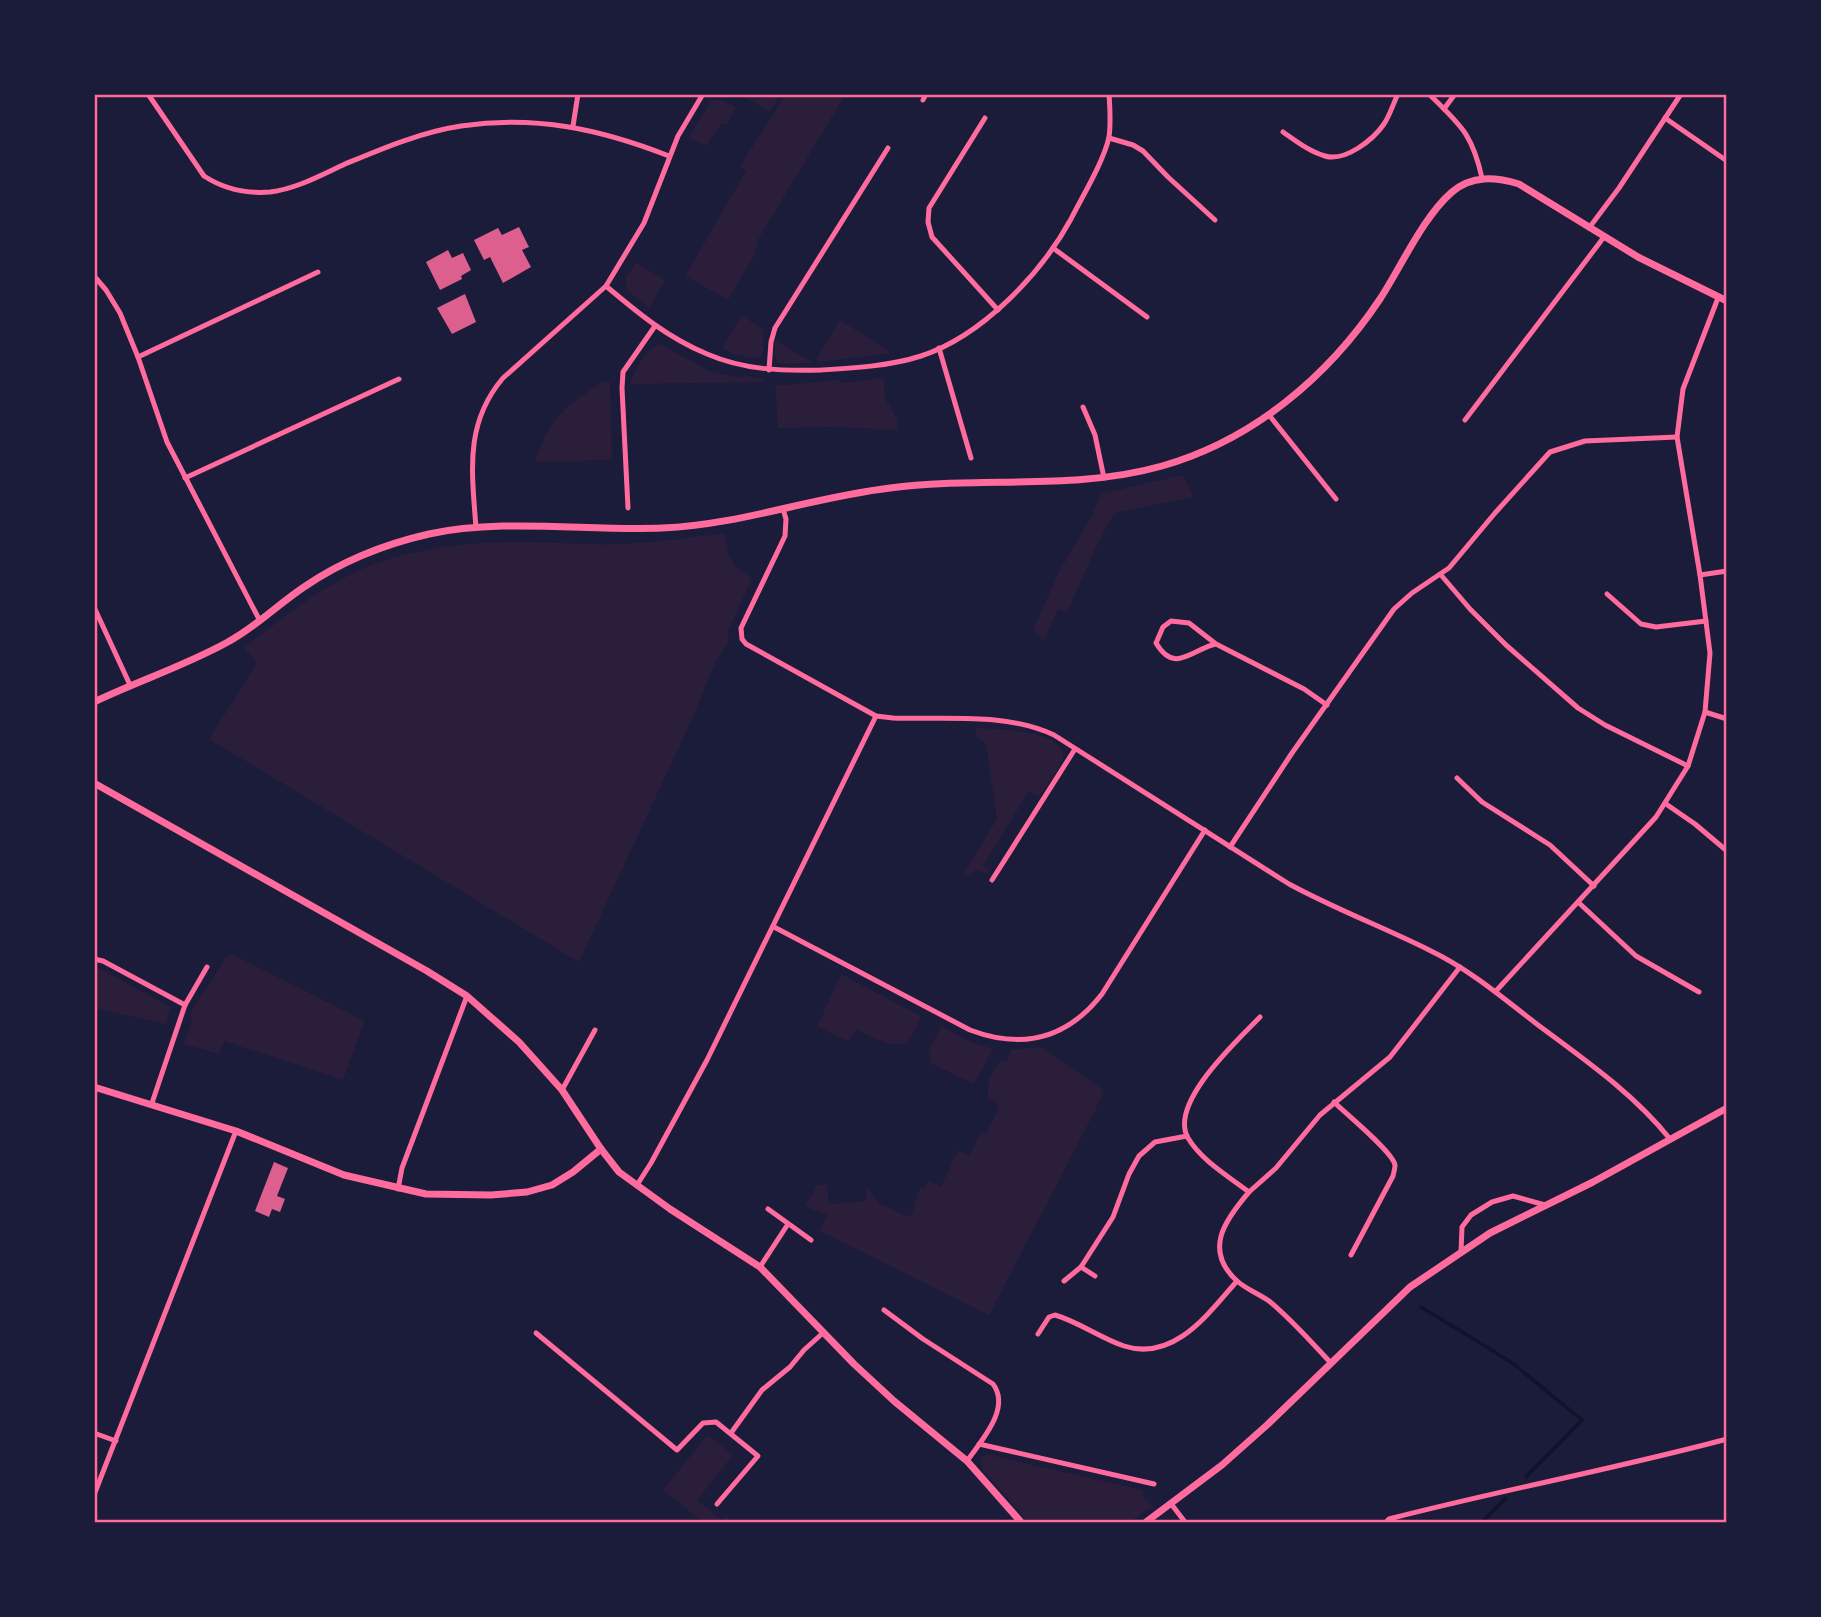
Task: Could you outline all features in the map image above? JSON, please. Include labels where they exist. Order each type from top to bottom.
[{"type":"street","points":[[148,94],[204,176],[218,185],[242,192],[271,192],[304,183],[416,137],[459,126],[534,121],[573,126],[637,143],[669,156]]},
{"type":"street","points":[[573,126],[578,94]]},
{"type":"street","points":[[476,528],[473,441],[491,392],[503,378],[606,286],[644,223],[678,136],[703,94]]},
{"type":"street","points":[[606,286],[678,341],[740,366],[769,370],[849,369],[921,356],[971,332],[998,310],[1053,248],[1089,184],[1109,138],[1109,94]]},
{"type":"street","points":[[1283,132],[1315,153],[1328,158],[1342,157],[1364,143],[1383,125],[1398,94]]},
{"type":"street","points":[[1429,94],[1456,119],[1470,137],[1477,153],[1482,178]]},
{"type":"street","points":[[1444,109],[1455,94]]},
{"type":"street","points":[[1589,228],[1681,94]]},
{"type":"street","points":[[985,118],[929,208],[928,222],[932,237],[998,310]]},
{"type":"street","points":[[1665,118],[1727,161]]},
{"type":"street","points":[[1109,138],[1143,151],[1216,220]]},
{"type":"street","points":[[769,370],[771,341],[775,328],[888,148]]},
{"type":"street","points":[[94,702],[226,643],[333,569],[367,553],[429,534],[476,528],[627,530],[709,524],[892,487],[1104,478],[1152,469],[1206,452],[1238,436],[1269,415],[1312,378],[1361,325],[1439,206],[1452,192],[1469,181],[1499,178],[1519,184],[1638,257],[1727,301]]},
{"type":"street","points":[[1465,420],[1604,237]]},
{"type":"street","points":[[1053,248],[1147,317]]},
{"type":"street","points":[[138,357],[318,272]]},
{"type":"street","points":[[94,276],[120,313],[167,442],[260,621]]},
{"type":"street","points":[[1496,992],[1666,804],[1688,766],[1705,712],[1710,653],[1700,575],[1676,437],[1683,389],[1718,298]]},
{"type":"street","points":[[628,508],[623,372],[655,326]]},
{"type":"street","points":[[939,348],[971,458]]},
{"type":"street","points":[[185,478],[399,379]]},
{"type":"street","points":[[1083,407],[1095,435],[1104,478]]},
{"type":"street","points":[[1269,415],[1336,499]]},
{"type":"street","points":[[1230,847],[1292,753],[1394,609],[1412,593],[1441,575],[1550,452],[1585,442],[1676,437]]},
{"type":"street","points":[[783,509],[786,519],[785,536],[741,628],[742,639],[746,644],[876,716],[1020,723],[1042,729],[1319,900],[1430,950],[1460,967],[1628,1093],[1670,1139]]},
{"type":"street","points":[[1700,575],[1727,571]]},
{"type":"street","points":[[1441,575],[1506,645],[1578,708],[1605,725],[1688,766]]},
{"type":"street","points":[[1607,594],[1641,624],[1656,627],[1706,621]]},
{"type":"street","points":[[94,607],[130,685]]},
{"type":"street","points":[[1216,644],[1179,659],[1169,657],[1156,643],[1163,627],[1171,621],[1189,623],[1216,644],[1304,689],[1326,705]]},
{"type":"street","points":[[1705,712],[1727,719]]},
{"type":"street","points":[[637,1185],[695,1083],[876,716]]},
{"type":"street","points":[[992,880],[1075,749]]},
{"type":"street","points":[[1457,778],[1482,802],[1550,845],[1594,886]]},
{"type":"street","points":[[94,783],[467,996],[519,1042],[562,1090],[619,1172],[760,1267],[894,1401],[967,1461],[1021,1522]]},
{"type":"street","points":[[1666,804],[1727,851]]},
{"type":"street","points":[[774,927],[970,1030],[990,1038],[1030,1040],[1074,1023],[1088,1012],[1205,830]]},
{"type":"street","points":[[1578,902],[1636,956],[1699,992]]},
{"type":"street","points":[[94,959],[103,961],[185,1005]]},
{"type":"street","points":[[152,1103],[185,1005],[207,967]]},
{"type":"street","points":[[1331,1363],[1268,1300],[1237,1281],[1223,1262],[1218,1239],[1231,1213],[1249,1192],[1276,1168],[1304,1132],[1334,1102],[1390,1057],[1460,967]]},
{"type":"street","points":[[398,1189],[402,1168],[467,996]]},
{"type":"street","points":[[1249,1192],[1211,1163],[1187,1136],[1184,1126],[1185,1116],[1202,1081],[1220,1058],[1261,1017]]},
{"type":"street","points":[[562,1090],[595,1030]]},
{"type":"street","points":[[94,1087],[236,1131],[344,1175],[426,1194],[491,1195],[527,1192],[563,1179],[601,1149]]},
{"type":"street","points":[[1334,1102],[1360,1129],[1377,1141],[1395,1166],[1393,1176],[1351,1255]]},
{"type":"street","points":[[1146,1522],[1172,1505],[1267,1426],[1410,1287],[1490,1233],[1593,1182],[1727,1108]]},
{"type":"street","points":[[94,1495],[236,1131]]},
{"type":"street","points":[[1063,1281],[1081,1267],[1113,1217],[1129,1174],[1139,1156],[1155,1142],[1187,1136]]},
{"type":"street","points":[[1461,1252],[1462,1227],[1471,1215],[1492,1202],[1513,1196],[1545,1205]]},
{"type":"street","points":[[768,1209],[811,1240]]},
{"type":"street","points":[[760,1267],[788,1224]]},
{"type":"street","points":[[1081,1267],[1096,1276]]},
{"type":"street","points":[[1038,1334],[1049,1317],[1055,1315],[1124,1346],[1142,1349],[1166,1346],[1191,1330],[1237,1281]]},
{"type":"street","points":[[884,1310],[993,1384],[999,1392],[997,1412],[967,1461]]},
{"type":"street","points":[[731,1433],[762,1390],[790,1367],[824,1332]]},
{"type":"street","points":[[536,1333],[677,1450],[703,1423],[716,1422],[758,1456],[717,1504]]},
{"type":"street","points":[[94,1433],[116,1441]]},
{"type":"street","points":[[1386,1522],[1472,1497],[1676,1453],[1727,1439]]},
{"type":"street","points":[[979,1444],[1154,1484]]},
{"type":"street","points":[[1172,1505],[1185,1522]]},
{"type":"shaded area","points":[[786,94],[845,95],[759,238],[754,256],[728,300],[685,276],[746,171],[740,166]]},
{"type":"shaded area","points":[[741,95],[780,95],[770,112]]},
{"type":"shaded area","points":[[719,99],[736,107],[727,124],[720,125],[706,146],[689,138],[711,101]]},
{"type":"shaded area","points":[[636,263],[665,280],[649,309],[626,289],[626,277]]},
{"type":"shaded area","points":[[741,315],[764,330],[763,354],[757,359],[733,354],[723,348]]},
{"type":"shaded area","points":[[840,320],[892,353],[820,362],[816,360]]},
{"type":"shaded area","points":[[775,340],[813,363],[778,364],[774,352]]},
{"type":"shaded area","points":[[659,344],[710,371],[740,378],[744,375],[763,379],[764,382],[630,384],[641,361]]},
{"type":"shaded area","points":[[884,378],[885,399],[897,418],[898,430],[778,428],[775,386]]},
{"type":"shaded area","points":[[604,381],[610,382],[612,460],[535,462],[547,433],[560,414]]},
{"type":"shaded area","points":[[1183,475],[1194,497],[1114,513],[1067,612],[1058,609],[1044,641],[1033,630],[1059,572],[1091,518],[1101,494]]},
{"type":"shaded area","points":[[724,533],[731,560],[752,578],[729,629],[728,643],[715,663],[693,717],[579,962],[209,739],[257,663],[244,648],[325,589],[379,562],[426,550],[474,544],[623,544]]},
{"type":"shaded area","points":[[976,728],[1038,735],[1059,745],[1063,757],[1039,796],[1029,791],[983,866],[990,870],[988,874],[975,870],[971,877],[964,873],[997,819],[986,744],[976,736]]},
{"type":"shaded area","points":[[232,954],[365,1021],[343,1080],[224,1041],[219,1054],[184,1044],[192,1021],[190,1014],[226,957]]},
{"type":"shaded area","points":[[95,966],[171,1007],[166,1024],[95,1008]]},
{"type":"shaded area","points":[[841,974],[921,1016],[912,1036],[900,1044],[893,1044],[856,1029],[849,1041],[817,1027]]},
{"type":"shaded area","points":[[941,1026],[974,1043],[993,1049],[974,1084],[930,1063],[929,1051]]},
{"type":"shaded area","points":[[1041,1047],[1104,1090],[989,1315],[820,1231],[827,1215],[805,1206],[817,1186],[827,1184],[829,1204],[867,1201],[866,1187],[881,1205],[911,1216],[920,1188],[924,1189],[928,1181],[941,1186],[958,1150],[969,1155],[982,1132],[986,1134],[998,1110],[997,1102],[988,1099],[990,1078],[997,1064],[1001,1060],[1007,1062],[1011,1050]]},
{"type":"shaded area","points":[[706,1437],[710,1437],[733,1455],[697,1500],[722,1520],[726,1516],[734,1522],[703,1522],[663,1490]]},
{"type":"shaded area","points":[[986,1454],[1142,1490],[1145,1499],[1153,1506],[1130,1522],[1028,1522],[982,1469],[980,1459]]},
{"type":"building","points":[[519,227],[529,247],[522,250],[531,267],[503,283],[490,257],[484,260],[474,240],[498,228],[502,235]]},
{"type":"building","points":[[448,250],[452,258],[463,253],[471,270],[461,276],[462,279],[440,290],[426,262]]},
{"type":"building","points":[[465,294],[476,322],[452,334],[437,308]]},
{"type":"building","points":[[274,1162],[288,1168],[277,1196],[285,1199],[280,1212],[272,1209],[269,1217],[255,1211]]},
{"type":"waterway","points":[[1421,1307],[1511,1362],[1582,1420],[1526,1477]]},
{"type":"waterway","points":[[1482,1522],[1506,1498]]}]
